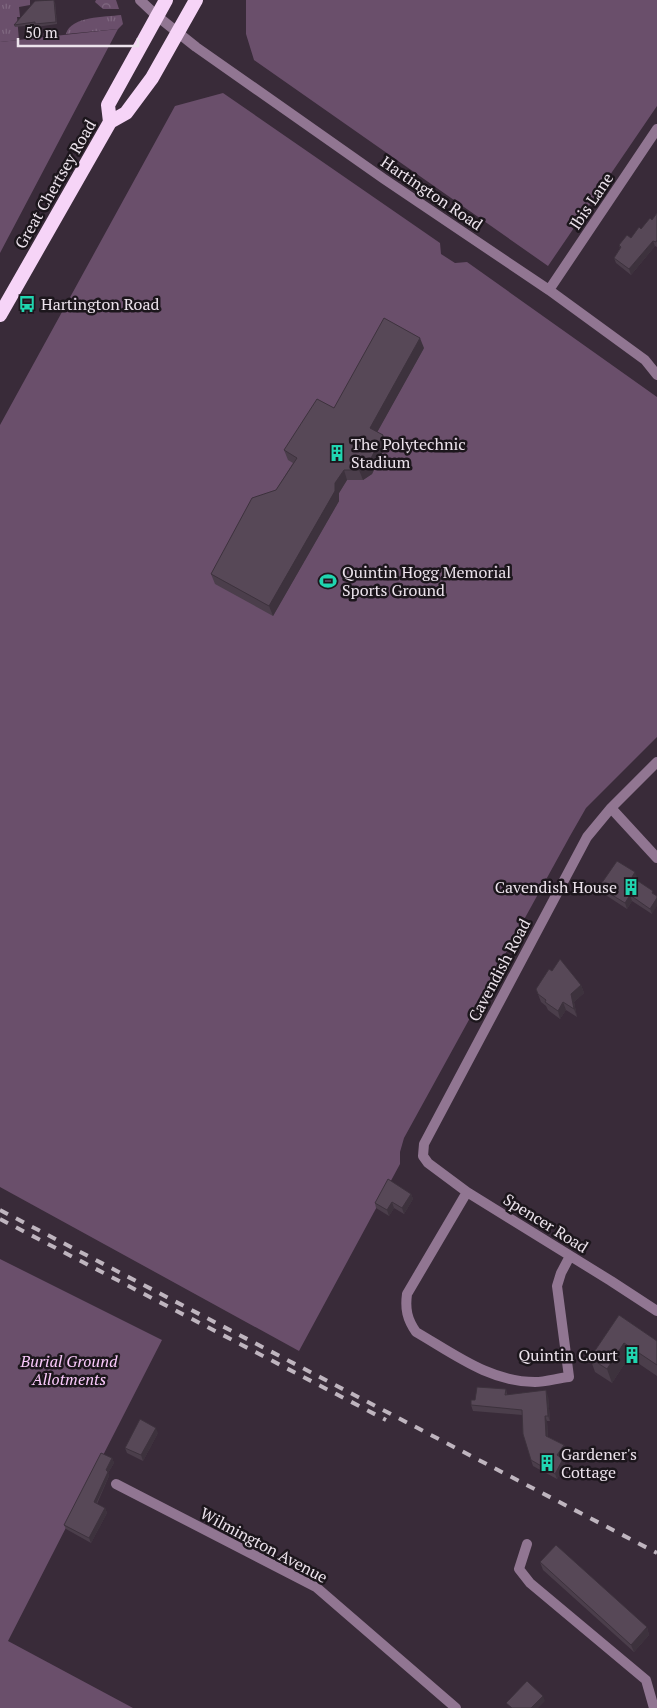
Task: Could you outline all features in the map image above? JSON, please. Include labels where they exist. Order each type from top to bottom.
[{"type":"highway","name":"Great Chertsey Road","points":[[110,122],[108,105],[166,0]]},
{"type":"highway","name":"Great Chertsey Road","points":[[0,314],[110,122],[126,113],[152,78],[196,0]]},
{"type":"street","name":"Hartington Road","points":[[140,0],[178,32],[384,179],[549,290],[645,360],[657,375]]},
{"type":"street","name":"Ibis Lane","points":[[549,290],[657,129]]},
{"type":"street","name":"Hartington Road","points":[[645,360],[657,363]]},
{"type":"street","name":"Cavendish Road","points":[[423,1156],[424,1144],[587,837],[611,808],[657,762]]},
{"type":"street","points":[[611,808],[657,858]]},
{"type":"street","name":"Spencer Road","points":[[423,1156],[467,1192],[657,1311]]},
{"type":"street","points":[[467,1192],[407,1294],[406,1313],[410,1324],[416,1332],[482,1371],[515,1381],[536,1382],[569,1377],[557,1286],[570,1256]]},
{"type":"street","name":"Wilmington Avenue","points":[[116,1484],[316,1587],[456,1708]]},
{"type":"street","points":[[527,1544],[519,1569],[524,1576],[646,1680],[654,1708]]},
{"type":"green space","points":[[0,0],[30,0],[30,5],[19,7],[20,17],[17,17],[19,40],[0,42]]},
{"type":"green space","points":[[96,0],[116,0],[119,9],[103,9],[95,2]]},
{"type":"green space","points":[[246,0],[657,0],[657,106],[548,266],[254,60],[246,34]]},
{"type":"green space","points":[[121,15],[123,24],[118,29],[66,34],[74,24],[89,18]]},
{"type":"green space","points":[[118,29],[0,253],[0,42]]},
{"type":"green space","name":"Quintin Hogg Memorial Sports Ground","points":[[223,93],[440,243],[441,254],[455,263],[467,262],[657,397],[657,737],[586,808],[404,1138],[400,1152],[400,1164],[299,1351],[0,1187],[0,425],[175,106]]},
{"type":"green space","name":"Burial Ground Allotments","points":[[0,1259],[162,1340],[8,1641],[133,1708],[0,1708]]},
{"type":"building","points":[[54,0],[56,22],[14,25],[35,1]]},
{"type":"building","points":[[657,213],[656,242],[653,241],[629,269],[614,258],[621,247],[619,245],[627,235],[631,238],[639,227],[641,229]]},
{"type":"building","points":[[384,318],[420,338],[370,428],[383,435],[368,464],[359,470],[344,470],[335,483],[335,491],[269,606],[211,574],[252,498],[276,490],[297,458],[284,450],[317,399],[334,408]]},
{"type":"building","points":[[617,861],[635,872],[632,877],[653,891],[652,893],[657,896],[650,909],[630,895],[625,903],[599,887]]},
{"type":"building","points":[[560,959],[581,985],[571,994],[574,1009],[563,1002],[558,1011],[545,1002],[546,1000],[538,994],[536,989],[549,969],[552,971]]},
{"type":"building","points":[[388,1179],[411,1194],[402,1208],[392,1202],[387,1210],[375,1203]]},
{"type":"building","points":[[619,1315],[657,1341],[657,1365],[624,1343],[607,1369],[590,1358]]},
{"type":"building","points":[[477,1387],[506,1389],[505,1395],[546,1390],[548,1416],[545,1416],[546,1436],[564,1445],[557,1455],[563,1459],[555,1474],[531,1460],[523,1434],[522,1410],[471,1405],[471,1400],[475,1400]]},
{"type":"building","points":[[140,1419],[156,1428],[141,1455],[125,1448]]},
{"type":"building","points":[[101,1453],[112,1458],[106,1470],[108,1472],[94,1502],[105,1508],[89,1538],[64,1525]]},
{"type":"building","points":[[556,1545],[647,1627],[631,1645],[540,1562]]},
{"type":"building","points":[[527,1681],[543,1696],[531,1708],[512,1708],[506,1703]]},
{"type":"railway","points":[[0,1210],[657,1553]]},
{"type":"railway","points":[[0,1219],[386,1420]]},
{"type":"place","name":"Hartington Road","points":[[27,304]]},
{"type":"place","name":"The Polytechnic Stadium","points":[[337,453]]},
{"type":"place","name":"Quintin Hogg Memorial Sports Ground","points":[[328,581]]},
{"type":"place","name":"Cavendish House","points":[[631,887]]},
{"type":"place","name":"Quintin Court","points":[[632,1355]]},
{"type":"place","name":"Gardener's Cottage","points":[[547,1463]]}]
